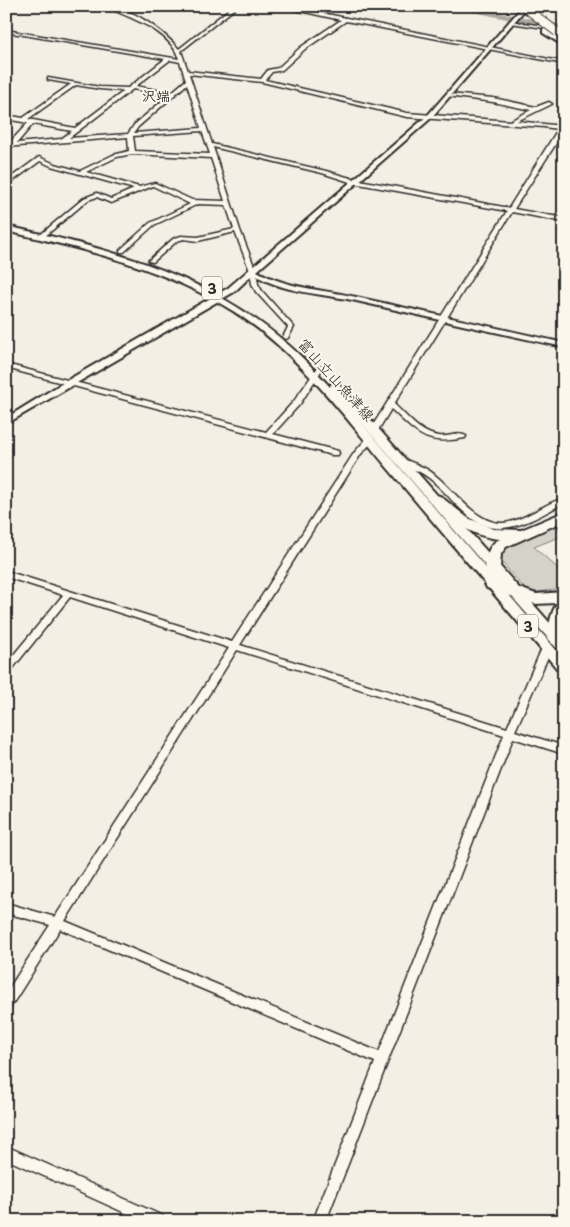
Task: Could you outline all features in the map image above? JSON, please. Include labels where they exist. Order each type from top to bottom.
[{"type":"highway","points":[[513,6],[564,44]]},
{"type":"highway","points":[[524,6],[562,33]]},
{"type":"highway","points":[[436,499],[467,525],[479,531],[498,535],[523,532],[561,520]]},
{"type":"highway","points":[[523,532],[497,548],[492,584],[518,594],[543,600],[564,597]]},
{"type":"highway","points":[[556,646],[558,614],[564,604]]},
{"type":"main road","name":"富山立山魚津線","points":[[6,222],[115,254],[220,297],[266,330],[317,371]]},
{"type":"main road","name":"富山立山魚津線","points":[[6,228],[45,234],[122,251],[151,261],[220,297],[286,337],[372,435],[492,584],[556,646]]},
{"type":"main road","name":"富山立山魚津線","points":[[372,435],[436,499],[518,594],[556,646],[564,668]]},
{"type":"street","points":[[106,6],[132,16],[154,28],[165,35],[179,51],[212,156],[253,271],[258,292],[291,327],[286,337]]},
{"type":"street","points":[[179,51],[236,6]]},
{"type":"street","points":[[279,6],[564,63]]},
{"type":"street","points":[[6,422],[69,382],[220,297],[253,271],[353,181],[429,117],[524,6]]},
{"type":"street","points":[[262,82],[270,72],[280,69],[303,48],[345,19]]},
{"type":"street","points":[[511,22],[562,33]]},
{"type":"street","points":[[6,31],[183,60]]},
{"type":"street","points":[[62,141],[169,59]]},
{"type":"street","points":[[6,1004],[358,453],[372,435],[442,318],[563,128],[511,122],[407,115],[262,82],[186,72]]},
{"type":"street","points":[[50,78],[173,95]]},
{"type":"street","points":[[132,152],[130,135],[136,126],[188,81]]},
{"type":"street","points":[[24,120],[76,83]]},
{"type":"street","points":[[449,95],[493,100],[536,109]]},
{"type":"street","points":[[511,122],[549,104]]},
{"type":"street","points":[[6,117],[76,130]]},
{"type":"street","points":[[15,146],[14,141],[32,122]]},
{"type":"street","points":[[6,145],[15,146],[204,129]]},
{"type":"street","points":[[38,144],[39,159]]},
{"type":"street","points":[[210,145],[324,172],[353,181],[564,220]]},
{"type":"street","points":[[80,173],[115,156],[132,152],[212,156]]},
{"type":"street","points":[[39,159],[53,166],[139,189]]},
{"type":"street","points":[[8,182],[39,159]]},
{"type":"street","points":[[45,234],[86,199],[97,195],[111,201],[153,184],[196,202],[228,203]]},
{"type":"street","points":[[122,251],[152,224],[196,202]]},
{"type":"street","points":[[151,261],[175,240],[183,237],[198,239],[237,230]]},
{"type":"street","points":[[253,271],[281,287],[336,295],[564,345]]},
{"type":"street","points":[[6,366],[335,453]]},
{"type":"street","points":[[268,435],[297,402],[317,371]]},
{"type":"street","points":[[390,404],[421,433],[439,439],[462,436]]},
{"type":"street","points":[[400,461],[419,468],[479,518],[496,526],[512,524],[564,500]]},
{"type":"street","points":[[6,574],[564,750]]},
{"type":"street","points":[[6,671],[68,594]]},
{"type":"street","points":[[319,1221],[510,732],[556,646]]},
{"type":"street","points":[[6,908],[59,923],[383,1058]]},
{"type":"street","points":[[6,1152],[158,1221]]},
{"type":"shaded area","points":[[554,525],[564,535],[534,547],[564,574],[564,589],[528,593],[500,560],[501,548]]},
{"type":"waterway","points":[[449,6],[564,28]]},
{"type":"district","name":"沢端","points":[[156,95]]}]
